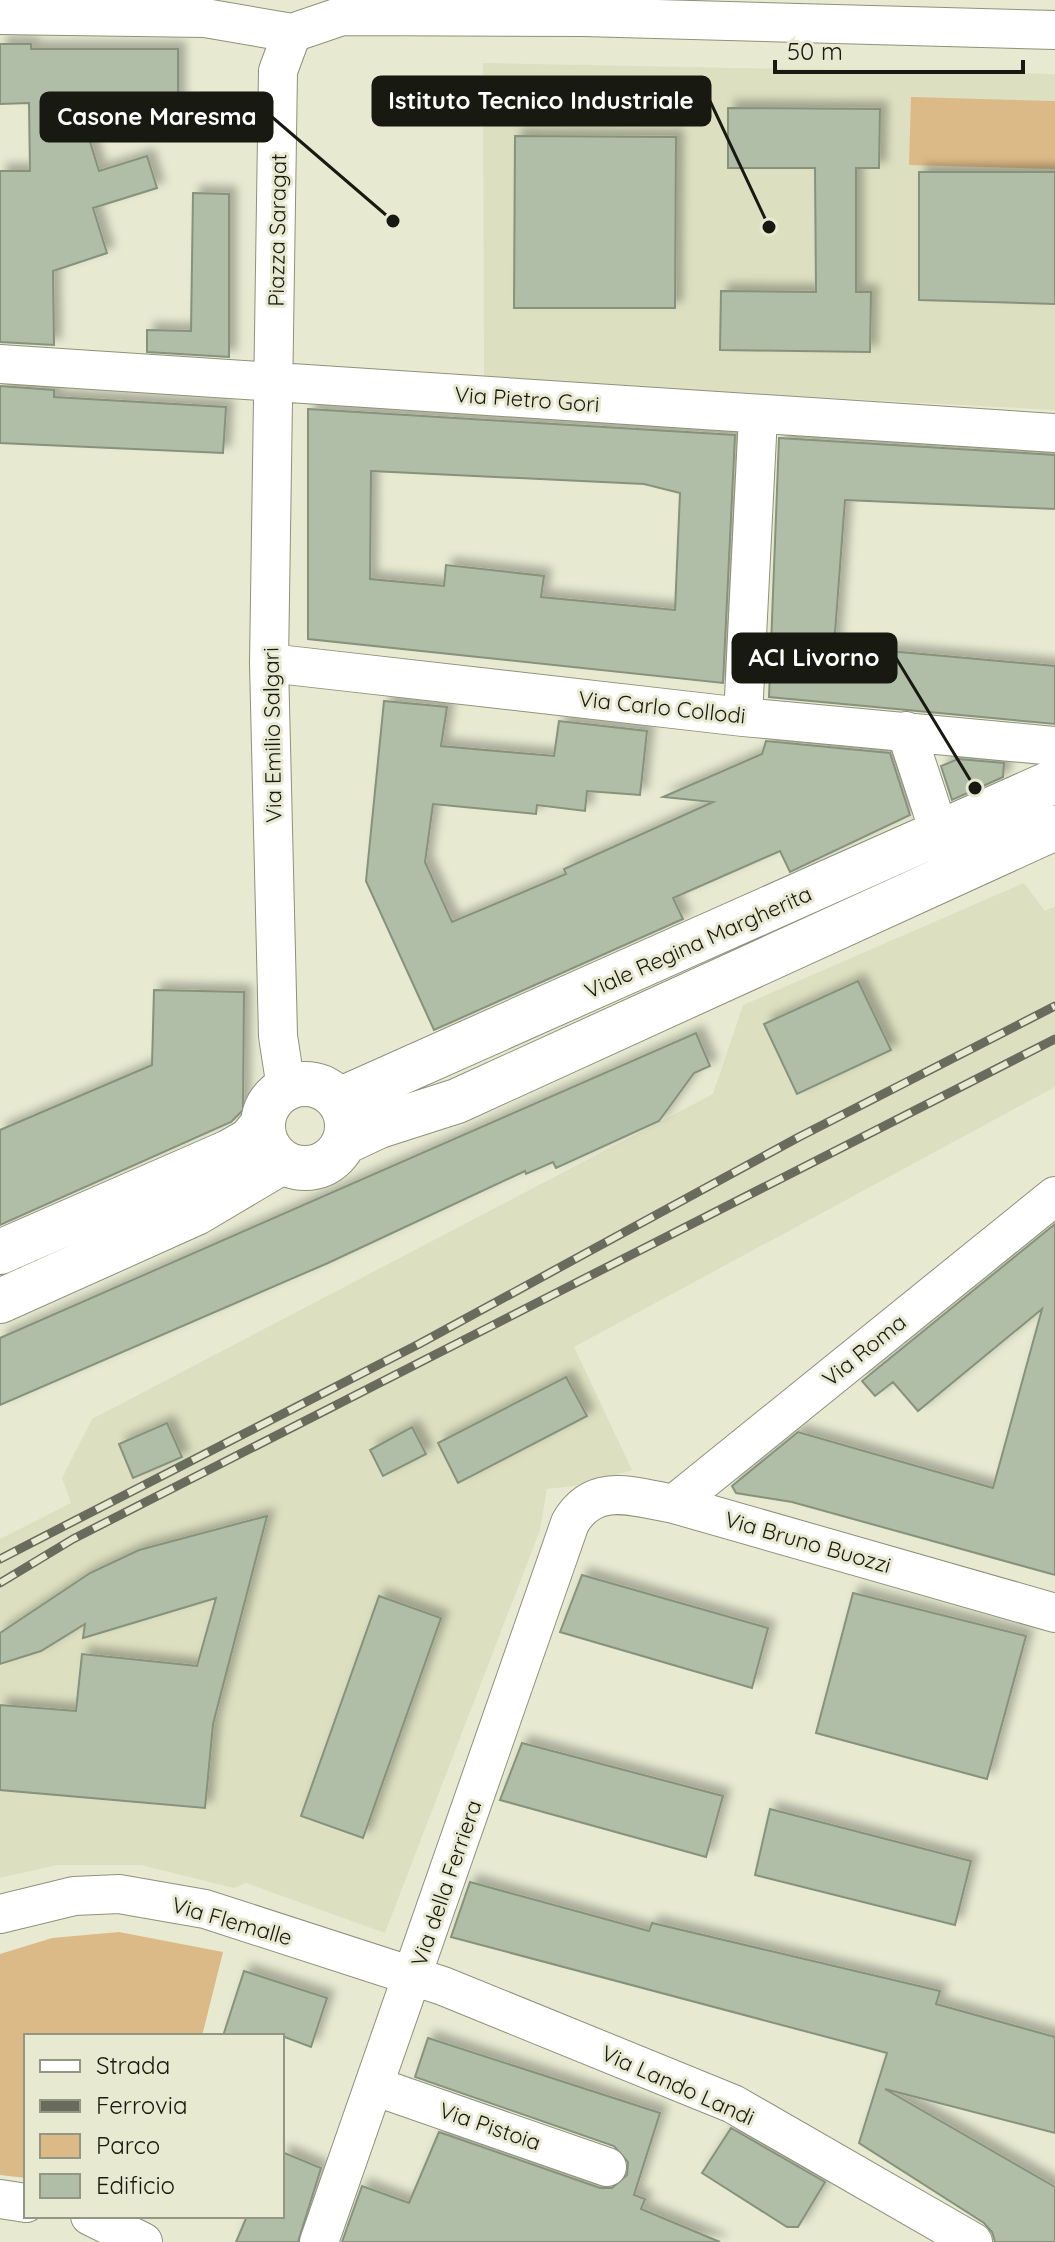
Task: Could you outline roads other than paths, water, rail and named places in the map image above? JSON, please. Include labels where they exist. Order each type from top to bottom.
[{"type":"street","points":[[0,15],[206,9],[292,33],[342,16],[585,8],[1055,30]]},
{"type":"street","name":"Piazza Saragat","points":[[275,381],[278,71],[292,33]]},
{"type":"street","name":"Via Pietro Gori","points":[[0,364],[758,416],[1055,433]]},
{"type":"street","name":"Via Emilio Salgari","points":[[275,381],[269,663],[278,1036],[286,1088]]},
{"type":"street","points":[[743,717],[758,416]]},
{"type":"street","name":"Via Carlo Collodi","points":[[269,663],[743,717],[1055,746]]},
{"type":"street","points":[[906,731],[954,876]]},
{"type":"street","name":"Viale Regina Margherita","points":[[339,1100],[1055,781]]},
{"type":"street","name":"Viale Regina Margherita","points":[[272,1143],[311,1169],[337,1155],[345,1142],[379,1126],[457,1101],[1055,828]]},
{"type":"street","points":[[0,1301],[196,1213],[272,1143],[274,1098],[286,1088],[315,1084],[339,1100],[348,1128],[345,1142]]},
{"type":"street","points":[[0,1252],[250,1140],[272,1143]]},
{"type":"street","name":"Via Roma","points":[[674,1504],[1055,1196]]},
{"type":"street","name":"Via Bruno Buozzi","points":[[570,1523],[579,1507],[591,1498],[622,1494],[674,1504],[1055,1613]]},
{"type":"street","name":"Via della Ferriera","points":[[319,2242],[570,1523]]},
{"type":"street","name":"Via Flemalle","points":[[0,1914],[74,1896],[119,1894],[205,1909],[413,1979]]},
{"type":"street","name":"Via Lando Landi","points":[[413,1979],[443,1986],[733,2104],[973,2242]]},
{"type":"street","name":"Via Pistoia","points":[[374,2086],[607,2167]]},
{"type":"street","points":[[0,2199],[24,2203]]},
{"type":"street","points":[[94,2218],[143,2242]]},
{"type":"railway","points":[[0,1559],[419,1344],[799,1137],[1055,1006]]},
{"type":"railway","points":[[0,1583],[73,1539],[1055,1039]]},
{"type":"place","name":"Casone Maresma","points":[[393,221]]},
{"type":"place","name":"Istituto Tecnico Industriale","points":[[769,227]]},
{"type":"place","name":"ACI Livorno","points":[[975,788]]}]
